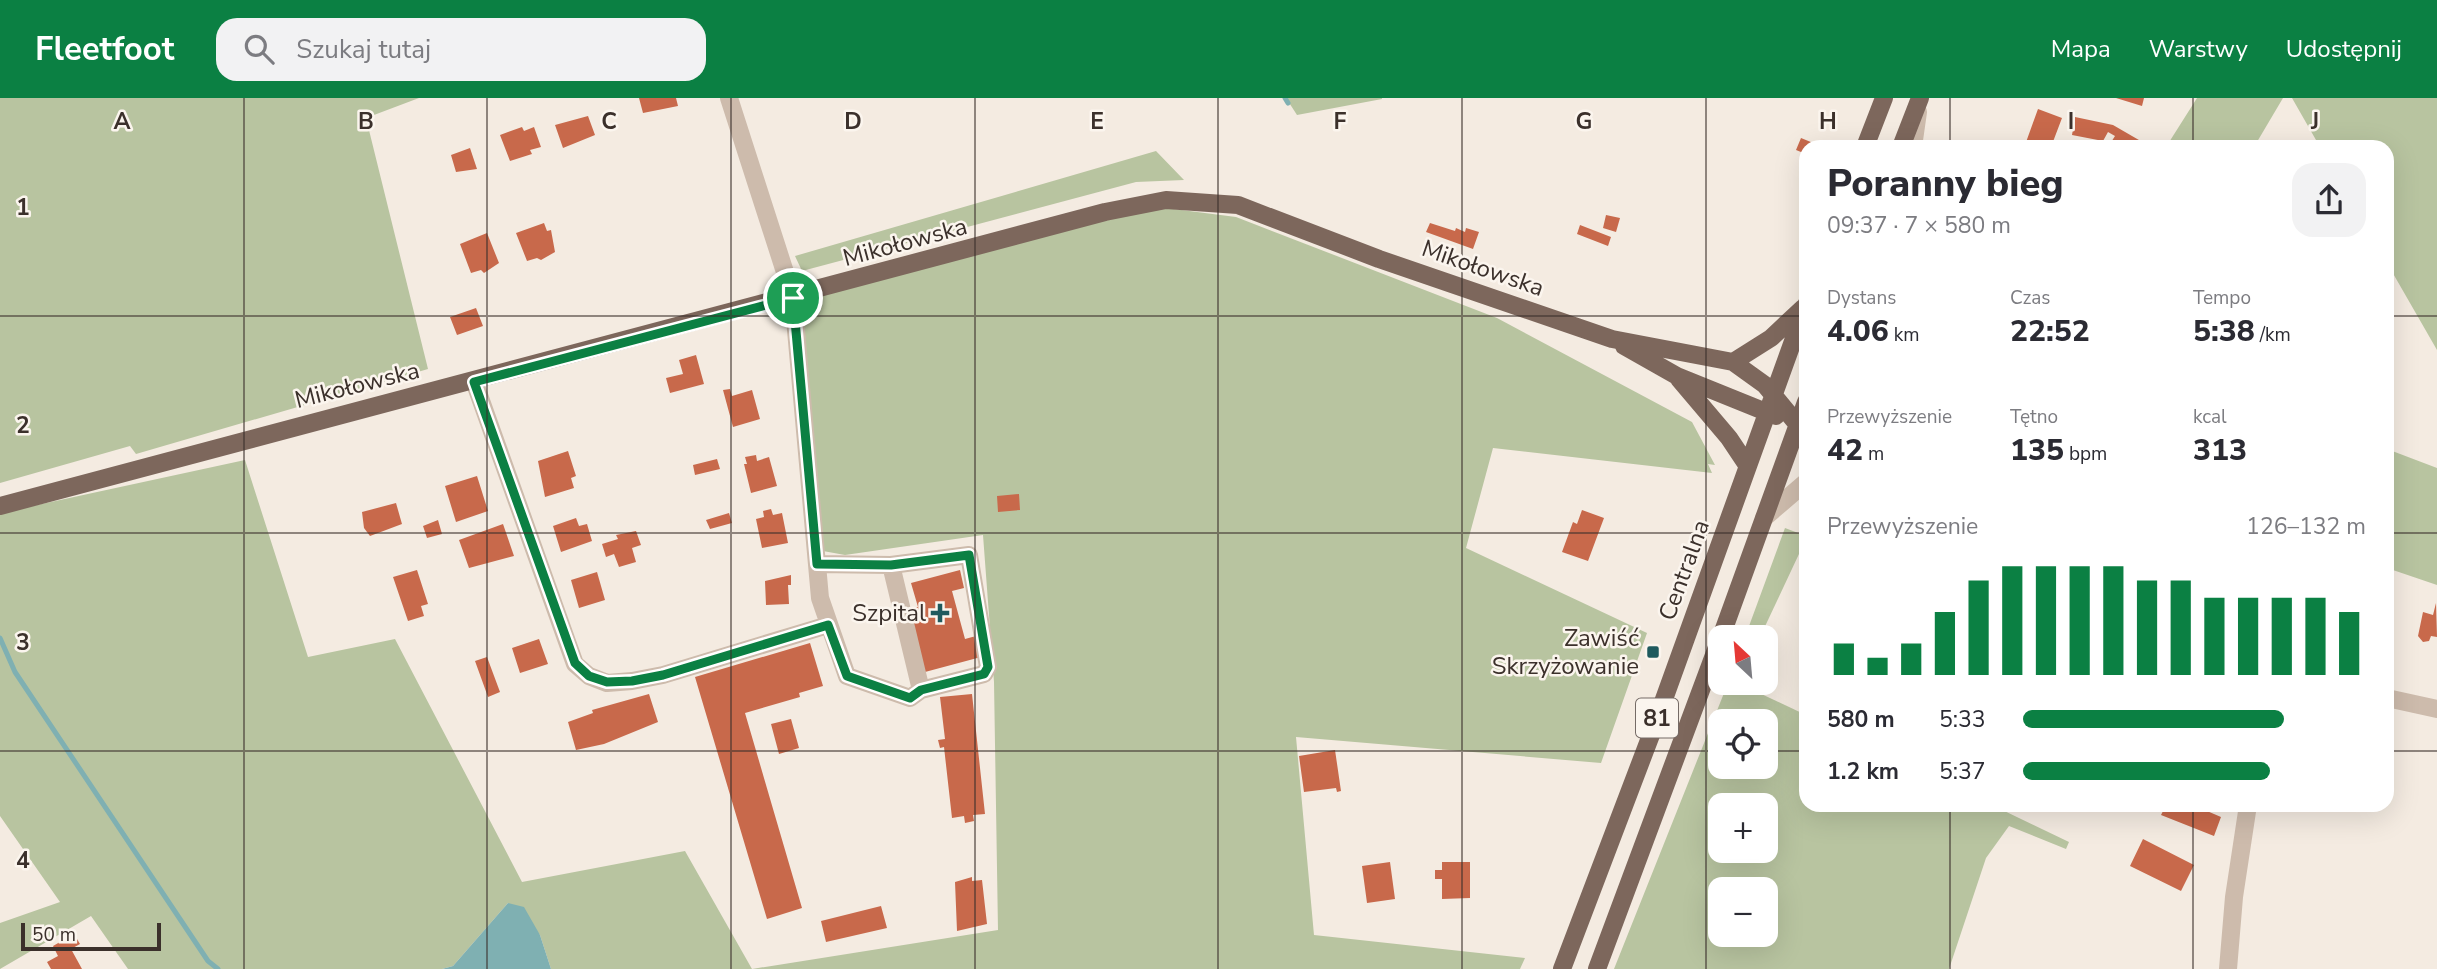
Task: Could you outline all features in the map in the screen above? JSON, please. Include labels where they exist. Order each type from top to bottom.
[{"type":"main road","points":[[1868,140],[1884,98]]},
{"type":"main road","points":[[1904,140],[1920,98]]},
{"type":"main road","name":"Mikołowska","points":[[0,506],[295,426],[793,298],[1105,212],[1166,200],[1238,205],[1379,259],[1612,339],[1733,362],[1752,374],[1799,424]]},
{"type":"main road","points":[[1733,362],[1771,338],[1799,312]]},
{"type":"main road","name":"Centralna","points":[[1562,969],[1654,727],[1799,324]]},
{"type":"main road","name":"Mikołowska","points":[[1612,339],[1677,376],[1799,426]]},
{"type":"main road","points":[[1677,376],[1729,438],[1747,465]]},
{"type":"main road","name":"81","points":[[1726,625],[1764,518],[1799,434]]},
{"type":"main road","name":"81","points":[[1597,969],[1708,673]]},
{"type":"street","points":[[729,98],[793,298],[817,564],[821,598],[847,676],[910,698],[921,690],[984,674],[988,667],[969,555],[891,565],[817,564]]},
{"type":"street","points":[[1914,140],[1920,98]]},
{"type":"street","points":[[474,382],[575,663],[589,676],[607,682],[663,675],[828,625]]},
{"type":"street","points":[[1764,518],[1799,488]]},
{"type":"street","points":[[891,565],[921,690]]},
{"type":"street","points":[[2394,700],[2437,709]]},
{"type":"street","points":[[2228,969],[2234,897],[2247,812]]},
{"type":"green space","points":[[0,98],[419,98],[366,118],[428,369],[136,454],[130,446],[0,483]]},
{"type":"green space","points":[[1286,98],[1382,98],[1382,99],[1297,115]]},
{"type":"green space","points":[[2197,98],[2283,98],[2258,140],[2170,140]]},
{"type":"green space","points":[[2292,98],[2437,98],[2437,350],[2394,275],[2394,140],[2316,140]]},
{"type":"green space","points":[[1156,151],[1184,180],[1136,182],[802,271],[795,256]]},
{"type":"green space","points":[[1158,207],[1236,217],[1497,318],[1692,422],[1715,465],[1708,464],[1712,473],[1493,448],[1466,548],[1647,633],[1601,763],[1296,737],[1314,935],[1525,958],[1520,969],[752,969],[998,930],[994,682],[983,535],[845,555],[823,551],[790,288]]},
{"type":"green space","points":[[2394,452],[2437,468],[2437,585],[2394,570]]},
{"type":"green space","points":[[245,460],[308,657],[395,639],[522,882],[685,851],[752,969],[551,969],[540,935],[508,903],[453,966],[442,969],[128,969],[91,916],[0,969],[0,923],[60,902],[0,816],[0,513]]},
{"type":"green space","points":[[1785,528],[1799,533],[1799,554],[1766,625],[1749,625]]},
{"type":"green space","points":[[1723,695],[1764,695],[1799,712],[1799,812],[2007,812],[2069,842],[2066,849],[2009,826],[1986,858],[1949,969],[1614,969],[1708,733],[1708,779],[1778,779],[1778,709],[1718,709]]},
{"type":"water","points":[[508,903],[524,907],[540,935],[551,969],[442,969],[453,966]]},
{"type":"building","points":[[639,98],[676,98],[678,106],[643,113]]},
{"type":"building","points":[[2116,98],[2144,98],[2142,106]]},
{"type":"building","points":[[2038,109],[2062,118],[2054,140],[2027,140]]},
{"type":"building","points":[[588,116],[595,135],[563,148],[555,125]]},
{"type":"building","points":[[2075,117],[2113,125],[2139,140],[2112,140],[2115,136],[2108,132],[2104,140],[2072,135]]},
{"type":"building","points":[[522,127],[524,131],[534,127],[541,147],[530,150],[532,154],[510,161],[500,135]]},
{"type":"building","points":[[470,148],[477,169],[456,172],[451,155]]},
{"type":"building","points":[[1606,215],[1620,218],[1616,232],[1603,228]]},
{"type":"building","points":[[544,223],[547,231],[551,230],[555,252],[541,260],[537,258],[527,261],[516,233]]},
{"type":"building","points":[[1430,223],[1455,231],[1456,228],[1465,232],[1466,228],[1479,232],[1473,249],[1426,232]]},
{"type":"building","points":[[1580,225],[1611,237],[1608,246],[1577,234]]},
{"type":"building","points":[[487,233],[499,263],[484,273],[481,270],[471,273],[460,244]]},
{"type":"building","points":[[476,308],[483,326],[457,335],[450,317]]},
{"type":"building","points":[[696,355],[704,384],[670,393],[666,378],[683,374],[679,360]]},
{"type":"building","points":[[730,389],[732,396],[752,390],[760,419],[733,427],[723,390]]},
{"type":"building","points":[[568,451],[576,476],[571,478],[574,488],[545,497],[538,461]]},
{"type":"building","points":[[756,455],[757,461],[769,457],[777,486],[751,493],[744,464],[747,464],[745,457]]},
{"type":"building","points":[[717,459],[720,469],[695,475],[693,465]]},
{"type":"building","points":[[477,476],[488,511],[456,522],[445,486]]},
{"type":"building","points":[[1019,494],[1020,510],[998,512],[997,496]]},
{"type":"building","points":[[396,503],[402,524],[370,536],[364,528],[362,512]]},
{"type":"building","points":[[771,509],[773,515],[782,513],[788,543],[762,548],[756,519],[764,517],[763,511]]},
{"type":"building","points":[[1582,510],[1604,518],[1588,561],[1562,552],[1573,522],[1577,524]]},
{"type":"building","points":[[729,513],[732,523],[710,529],[706,520]]},
{"type":"building","points":[[576,518],[579,526],[587,524],[592,541],[561,552],[553,526]]},
{"type":"building","points":[[438,520],[442,534],[427,538],[423,526]]},
{"type":"building","points":[[503,524],[514,556],[469,568],[459,540]]},
{"type":"building","points":[[636,531],[641,545],[632,548],[636,562],[619,567],[614,554],[606,557],[602,544],[618,539],[616,535]]},
{"type":"building","points":[[417,570],[428,604],[421,606],[424,616],[408,621],[393,577]]},
{"type":"building","points":[[960,570],[964,588],[952,591],[965,639],[976,636],[981,657],[925,672],[909,609],[918,607],[911,583]]},
{"type":"building","points":[[597,572],[605,600],[579,608],[571,580]]},
{"type":"building","points":[[791,575],[791,585],[788,585],[789,604],[766,605],[765,581]]},
{"type":"building","points":[[2436,603],[2437,637],[2431,636],[2429,641],[2423,642],[2418,636],[2423,612],[2433,615]]},
{"type":"building","points":[[539,639],[548,664],[520,673],[512,648]]},
{"type":"building","points":[[810,643],[823,686],[799,693],[800,697],[745,713],[802,908],[767,919],[695,677]]},
{"type":"building","points":[[487,657],[500,692],[488,697],[475,661]]},
{"type":"building","points":[[649,694],[658,722],[604,744],[576,750],[568,722],[593,713],[592,710]]},
{"type":"building","points":[[972,694],[985,814],[973,815],[974,821],[965,823],[964,816],[952,818],[944,747],[940,748],[938,740],[945,739],[940,697]]},
{"type":"building","points":[[791,719],[799,748],[779,754],[771,724]]},
{"type":"building","points":[[1335,750],[1341,791],[1337,792],[1336,788],[1304,792],[1299,756]]},
{"type":"building","points":[[2162,812],[2209,812],[2221,817],[2214,836],[2161,815]]},
{"type":"building","points":[[2143,839],[2194,865],[2181,891],[2130,866]]},
{"type":"building","points":[[1390,862],[1395,899],[1367,903],[1362,866]]},
{"type":"building","points":[[1442,862],[1470,862],[1470,898],[1442,899],[1442,879],[1435,879],[1435,870],[1442,870]]},
{"type":"building","points":[[972,877],[972,881],[982,880],[987,924],[957,931],[955,882]]},
{"type":"building","points":[[881,906],[887,928],[826,942],[821,921]]},
{"type":"building","points":[[74,934],[80,944],[71,949],[82,969],[51,969],[47,962],[58,956],[53,946]]},
{"type":"waterway","points":[[1285,98],[1288,103]]},
{"type":"waterway","points":[[0,638],[15,672],[208,961],[218,969]]},
{"type":"place","name":"Szpital","points":[[940,613]]},
{"type":"place","name":"Zawiść Skrzyżowanie","points":[[1653,652]]},
{"type":"route","points":[[793,298],[817,564],[891,565],[969,555],[988,667],[984,674],[921,690],[910,698],[847,676],[828,625],[663,675],[632,681],[607,682],[589,676],[575,663],[474,382],[793,298]]}]
